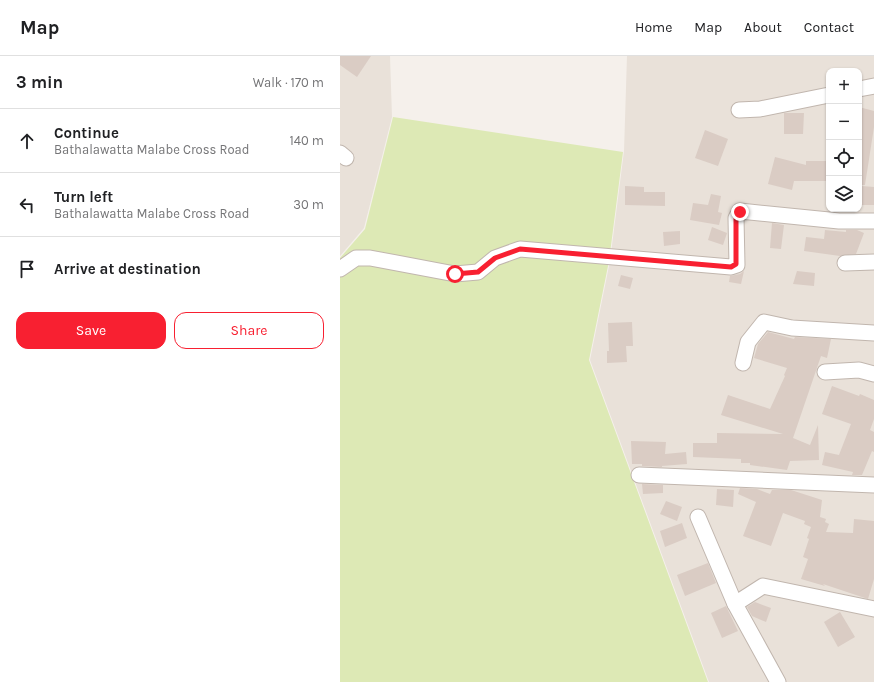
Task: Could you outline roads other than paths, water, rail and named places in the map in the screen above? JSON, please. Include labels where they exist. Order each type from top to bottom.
[{"type":"street","points":[[862,88],[874,86]]},
{"type":"street","points":[[739,110],[760,110],[826,96]]},
{"type":"street","points":[[340,269],[356,258],[370,258],[455,274],[478,272],[495,258],[520,249],[731,267],[736,264],[736,218],[740,212],[835,215],[874,221]]},
{"type":"street","points":[[845,263],[874,262]]},
{"type":"street","points":[[743,363],[748,342],[764,322],[792,328],[874,333]]},
{"type":"street","points":[[825,372],[859,370],[874,374]]},
{"type":"street","points":[[639,475],[874,486]]},
{"type":"street","points":[[698,517],[735,604],[778,682]]},
{"type":"street","points":[[735,604],[762,586],[874,609]]}]
